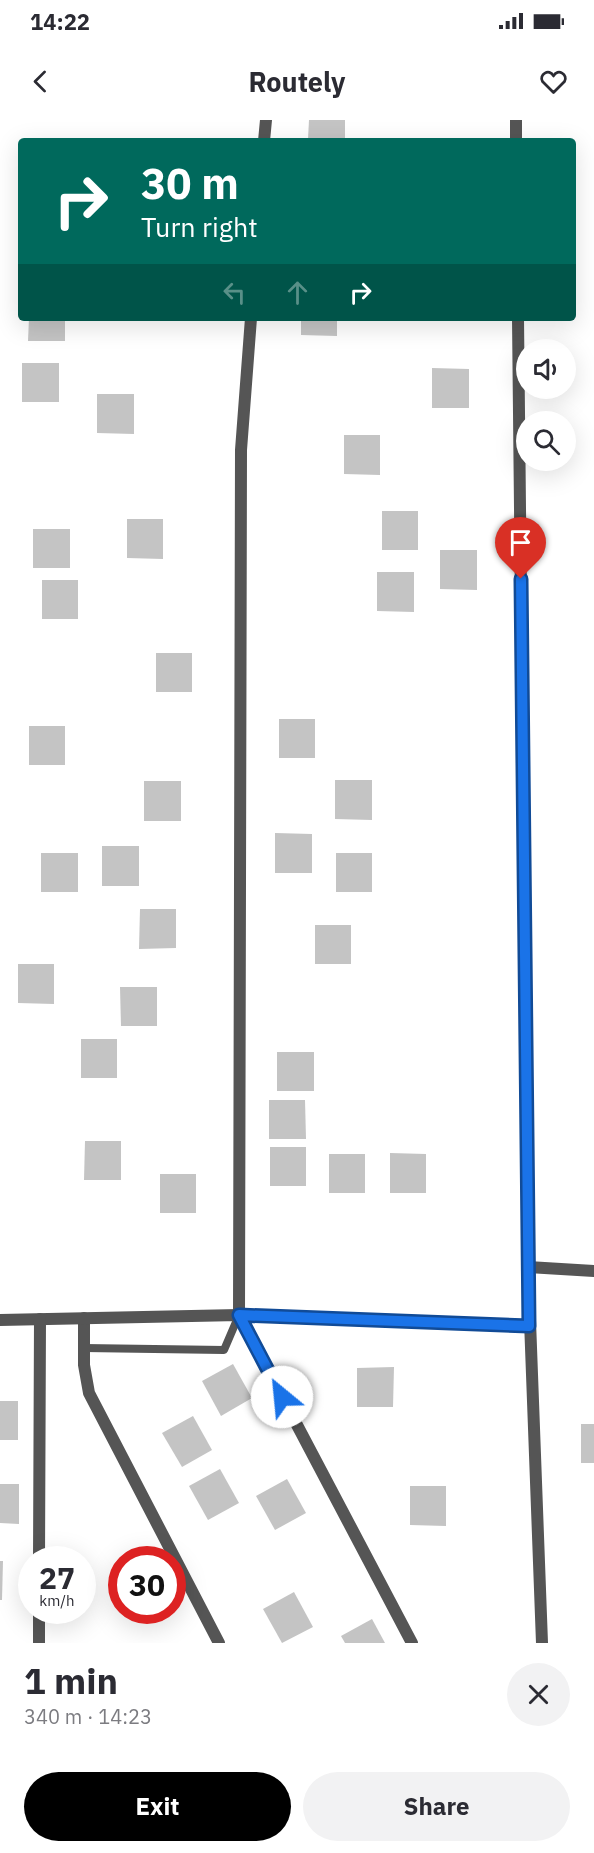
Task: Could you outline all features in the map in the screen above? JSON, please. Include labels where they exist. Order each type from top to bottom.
[{"type":"street","points":[[264,138],[266,120]]},
{"type":"street","points":[[516,120],[516,138]]},
{"type":"street","points":[[251,321],[241,450],[239,1315],[412,1643]]},
{"type":"street","points":[[518,321],[529,1326],[542,1643]]},
{"type":"street","points":[[528,1267],[594,1270]]},
{"type":"street","points":[[0,1320],[239,1315],[529,1326]]},
{"type":"street","points":[[84,1318],[84,1365],[89,1392],[219,1643]]},
{"type":"street","points":[[39,1546],[40,1319]]},
{"type":"street","points":[[39,1624],[39,1643]]},
{"type":"lane","points":[[84,1348],[224,1350],[239,1315]]},
{"type":"building","points":[[309,120],[345,120],[345,138],[308,138]]},
{"type":"building","points":[[29,321],[65,321],[65,341],[28,341]]},
{"type":"building","points":[[301,321],[337,321],[337,336],[301,335]]},
{"type":"building","points":[[22,363],[59,363],[59,402],[22,402]]},
{"type":"building","points":[[432,368],[469,369],[469,408],[432,408]]},
{"type":"building","points":[[97,394],[134,394],[134,434],[97,433]]},
{"type":"building","points":[[344,435],[380,435],[380,475],[344,474]]},
{"type":"building","points":[[382,511],[418,511],[418,550],[382,550]]},
{"type":"building","points":[[127,519],[163,519],[163,559],[127,558]]},
{"type":"building","points":[[33,529],[70,529],[70,568],[33,568]]},
{"type":"building","points":[[440,550],[477,550],[477,590],[440,589]]},
{"type":"building","points":[[377,572],[414,572],[414,612],[377,611]]},
{"type":"building","points":[[42,580],[78,580],[78,619],[42,619]]},
{"type":"building","points":[[156,653],[192,653],[192,692],[156,692]]},
{"type":"building","points":[[279,719],[315,719],[315,758],[279,758]]},
{"type":"building","points":[[29,726],[65,726],[65,765],[29,765]]},
{"type":"building","points":[[335,780],[372,780],[372,820],[335,819]]},
{"type":"building","points":[[144,781],[181,781],[181,821],[144,821]]},
{"type":"building","points":[[275,833],[312,834],[312,873],[275,873]]},
{"type":"building","points":[[102,846],[139,846],[139,886],[102,886]]},
{"type":"building","points":[[41,853],[78,853],[78,892],[41,892]]},
{"type":"building","points":[[336,853],[372,853],[372,892],[336,892]]},
{"type":"building","points":[[140,909],[176,909],[176,948],[139,949]]},
{"type":"building","points":[[315,925],[351,925],[351,964],[315,964]]},
{"type":"building","points":[[18,964],[54,964],[54,1004],[18,1003]]},
{"type":"building","points":[[120,987],[157,987],[157,1026],[121,1026]]},
{"type":"building","points":[[81,1039],[117,1039],[117,1078],[81,1078]]},
{"type":"building","points":[[277,1052],[314,1052],[314,1091],[277,1091]]},
{"type":"building","points":[[269,1100],[305,1100],[306,1139],[269,1139]]},
{"type":"building","points":[[85,1141],[121,1141],[121,1180],[84,1180]]},
{"type":"building","points":[[270,1147],[306,1147],[306,1186],[270,1186]]},
{"type":"building","points":[[390,1153],[426,1154],[426,1193],[390,1193]]},
{"type":"building","points":[[329,1154],[365,1154],[365,1193],[329,1193]]},
{"type":"building","points":[[160,1174],[196,1174],[196,1213],[160,1213]]},
{"type":"building","points":[[233,1364],[252,1398],[221,1416],[202,1381]]},
{"type":"building","points":[[394,1367],[393,1407],[357,1407],[357,1368]]},
{"type":"building","points":[[0,1401],[18,1401],[18,1440],[0,1440]]},
{"type":"building","points":[[193,1416],[212,1450],[182,1467],[162,1433]]},
{"type":"building","points":[[581,1424],[594,1424],[594,1463],[581,1463]]},
{"type":"building","points":[[220,1469],[239,1503],[208,1520],[189,1486]]},
{"type":"building","points":[[287,1479],[306,1513],[275,1530],[256,1496]]},
{"type":"building","points":[[0,1484],[19,1484],[19,1524],[0,1523]]},
{"type":"building","points":[[410,1486],[446,1486],[446,1526],[410,1525]]},
{"type":"building","points":[[0,1561],[3,1561],[2,1600],[0,1600]]},
{"type":"building","points":[[294,1592],[313,1627],[282,1643],[263,1609]]},
{"type":"building","points":[[372,1619],[385,1643],[345,1643],[341,1636]]},
{"type":"route","points":[[282,1397],[239,1315],[529,1326],[521,579]]}]
